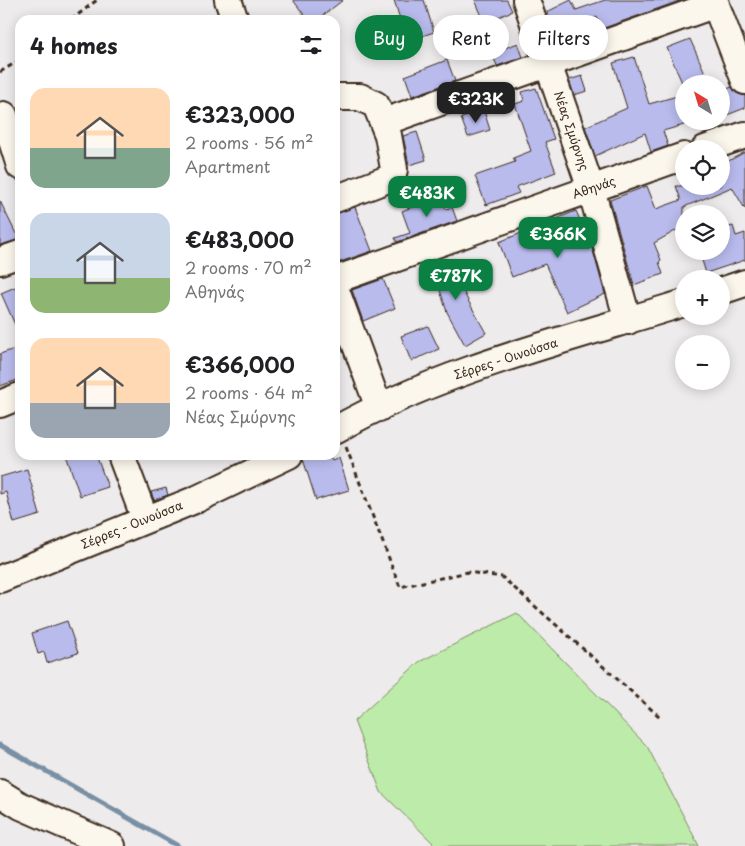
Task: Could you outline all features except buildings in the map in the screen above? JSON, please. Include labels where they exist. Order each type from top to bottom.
[{"type":"street","points":[[228,0],[233,15]]},
{"type":"street","name":"Νέας Σμύρνης","points":[[526,0],[591,189],[628,321]]},
{"type":"street","points":[[384,122],[715,2],[745,81]]},
{"type":"street","points":[[340,97],[368,100],[377,107],[384,122],[391,150],[393,174],[388,179],[340,197]]},
{"type":"street","points":[[4,115],[15,150]]},
{"type":"street","points":[[729,140],[745,134]]},
{"type":"street","name":"Αθηνάς","points":[[340,278],[675,159]]},
{"type":"street","points":[[0,261],[15,256]]},
{"type":"street","points":[[730,288],[745,283]]},
{"type":"street","points":[[340,302],[379,408]]},
{"type":"street","name":"Σέρρες - Οινούσσα","points":[[340,428],[442,380],[480,366],[675,306]]},
{"type":"street","points":[[0,404],[15,398]]},
{"type":"street","points":[[123,460],[145,519]]},
{"type":"street","name":"Σέρρες - Οινούσσα","points":[[0,578],[145,519],[198,500],[279,460]]},
{"type":"street","points":[[0,793],[21,806],[112,846]]},
{"type":"path","points":[[78,15],[97,0]]},
{"type":"path","points":[[0,72],[15,63]]},
{"type":"path","points":[[340,437],[400,587],[468,572],[502,577],[660,717]]},
{"type":"green space","points":[[517,613],[647,746],[699,846],[436,846],[381,792],[354,721],[419,662]]},
{"type":"waterway","points":[[0,745],[178,846]]}]
